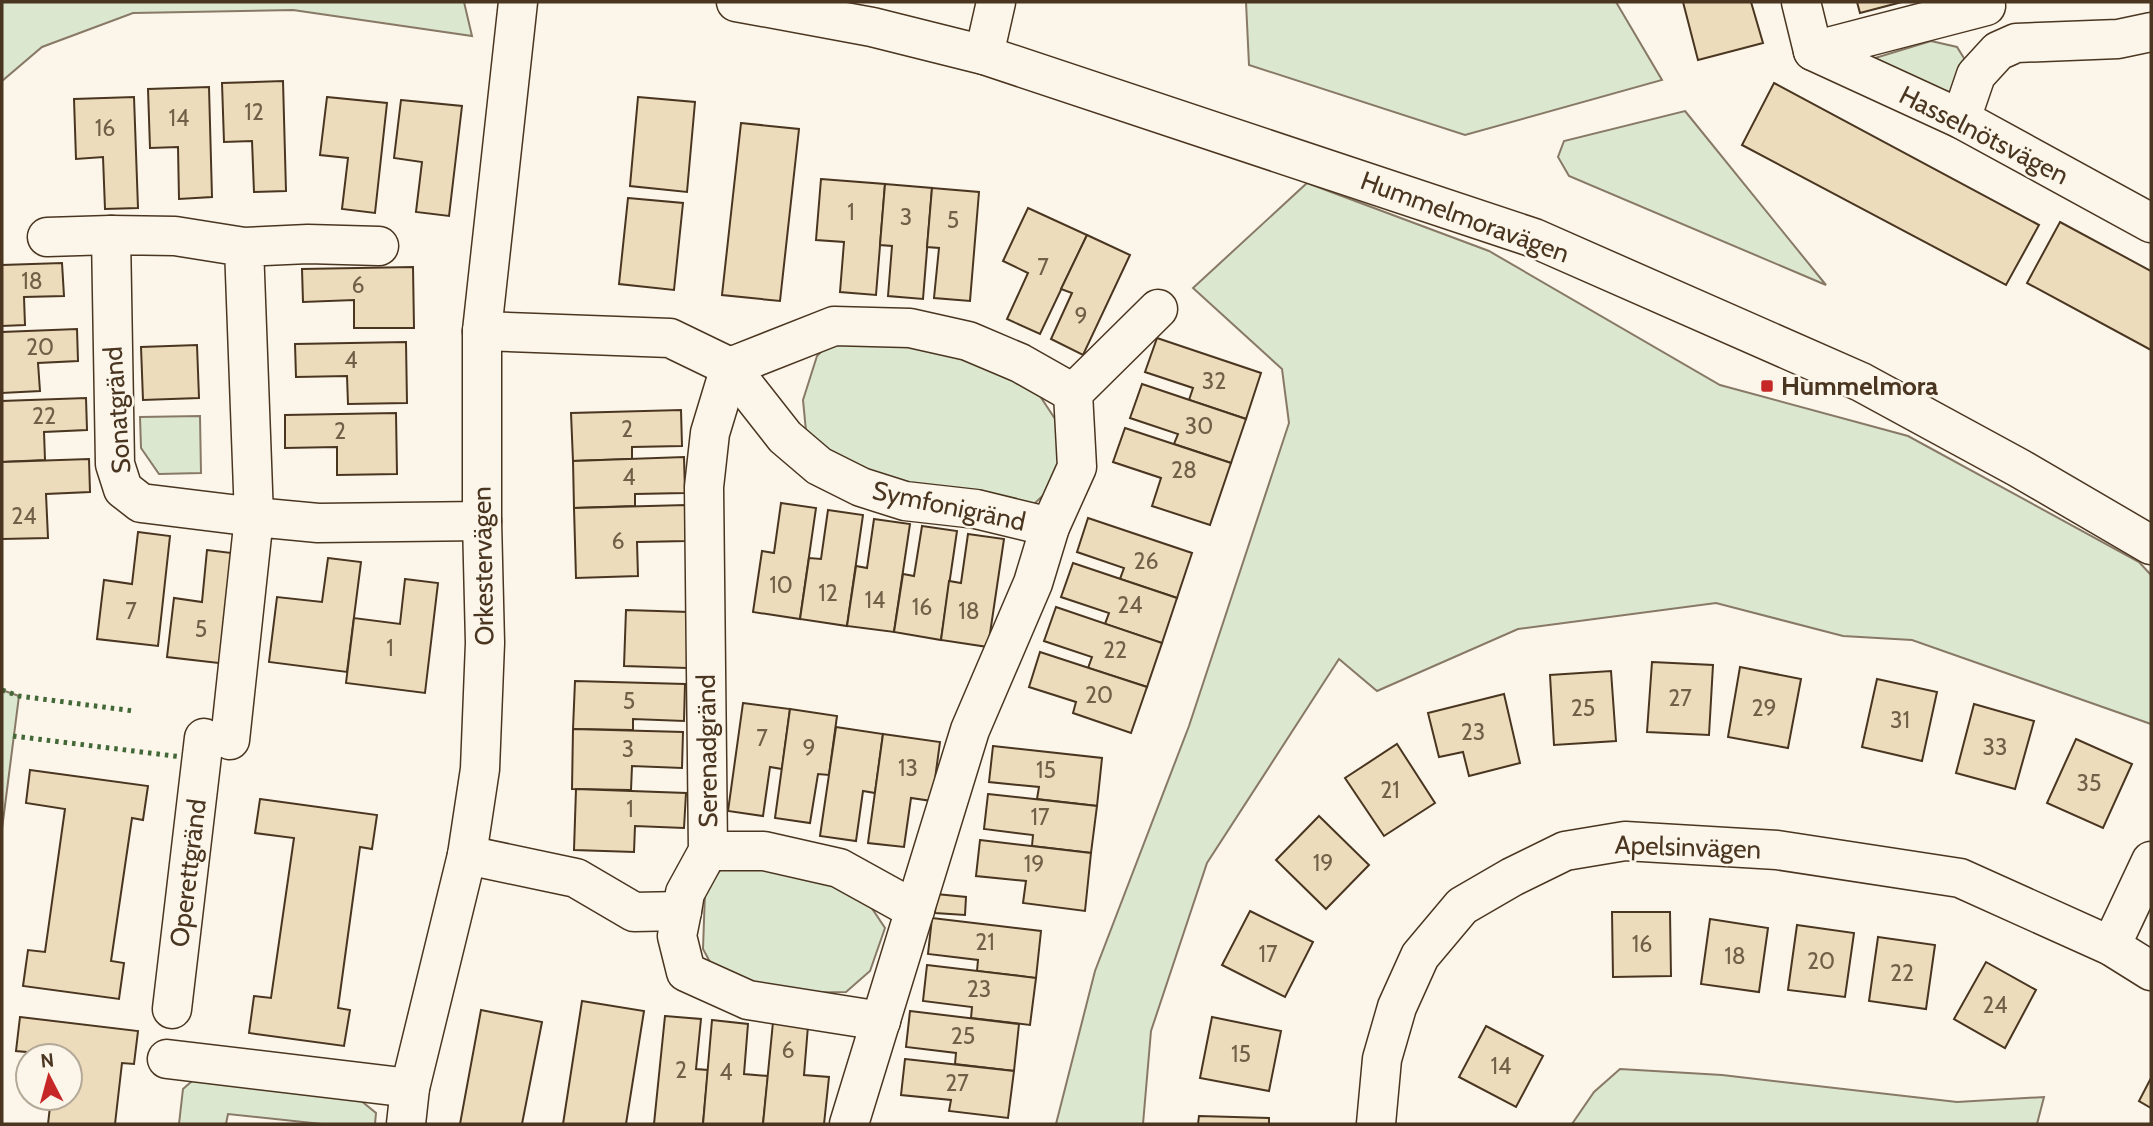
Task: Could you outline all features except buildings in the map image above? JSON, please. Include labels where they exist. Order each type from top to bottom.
[{"type":"street","name":"Orkestervägen","points":[[408,1106],[467,855],[480,769],[485,643],[481,521],[482,331],[518,2]]},
{"type":"street","name":"Hummelmoravägen","points":[[736,2],[872,27],[984,54],[1534,237],[1861,382],[2019,468],[2151,545]]},
{"type":"street","points":[[984,54],[996,2]]},
{"type":"street","points":[[1801,2],[1813,51],[1986,4],[1998,51]]},
{"type":"street","points":[[1961,119],[1976,75],[1998,51],[2016,43],[2118,39],[2151,32]]},
{"type":"street","name":"Hasselnötsvägen","points":[[1813,51],[1961,119],[2151,223]]},
{"type":"street","name":"Sonatgränd","points":[[111,235],[115,464],[123,489],[141,503],[318,523],[481,521]]},
{"type":"street","points":[[47,237],[175,236],[244,247],[308,244],[379,246]]},
{"type":"street","points":[[244,247],[254,517]]},
{"type":"street","points":[[730,367],[834,326],[910,328],[968,341],[1020,363],[1073,393],[1158,309]]},
{"type":"street","name":"Symfonigränd","points":[[482,331],[670,338],[730,367],[785,437],[819,466],[861,487],[905,501],[976,509],[1050,527]]},
{"type":"street","name":"Serenadgränd","points":[[730,367],[710,433],[704,487],[708,851],[685,893],[677,936],[686,972],[748,1000],[881,1021]]},
{"type":"street","name":"Symfonigränd","points":[[915,910],[970,730],[1033,583],[1050,527],[1077,467],[1073,393]]},
{"type":"street","name":"Operettgränd","points":[[172,1009],[254,517]]},
{"type":"street","name":"Apelsinvägen","points":[[1377,1124],[1382,1059],[1397,1007],[1420,956],[1462,906],[1511,877],[1565,852],[1625,841],[1777,850],[1960,878],[2111,946],[2151,971]]},
{"type":"street","name":"Serenadgränd","points":[[708,851],[764,851],[839,868],[915,910]]},
{"type":"street","points":[[467,855],[576,878],[634,912],[682,911]]},
{"type":"street","points":[[2111,946],[2151,861]]},
{"type":"street","points":[[849,1124],[915,910]]},
{"type":"street","points":[[167,1059],[408,1106]]},
{"type":"green space","points":[[2,2],[464,2],[472,36],[293,10],[133,13],[42,47],[2,81]]},
{"type":"green space","points":[[1246,2],[1616,2],[1662,80],[1465,135],[1249,65]]},
{"type":"green space","points":[[1931,41],[1957,47],[1967,63],[1947,102],[1873,72],[1875,58]]},
{"type":"green space","points":[[1685,111],[1826,285],[1569,176],[1558,157],[1564,141]]},
{"type":"green space","points":[[1307,183],[1489,251],[1720,385],[1908,436],[2139,562],[2151,575],[2151,724],[1912,640],[1843,636],[1716,603],[1518,629],[1377,691],[1339,659],[1207,863],[1151,1031],[1143,1124],[1056,1124],[1095,971],[1189,726],[1289,423],[1282,369],[1193,288]]},
{"type":"green space","points":[[834,338],[942,351],[1007,373],[1036,390],[1065,434],[1055,484],[1032,506],[873,477],[834,455],[806,431],[803,400],[817,356]]},
{"type":"green space","points":[[200,416],[201,473],[159,474],[141,448],[140,417]]},
{"type":"green space","points":[[2,690],[19,696],[2,829]]},
{"type":"green space","points":[[759,863],[841,883],[867,901],[885,928],[870,971],[846,992],[785,993],[716,973],[703,949],[705,892],[723,866]]},
{"type":"green space","points":[[1620,1069],[1722,1075],[1957,1102],[2044,1097],[2037,1124],[1572,1124],[1594,1092]]},
{"type":"green space","points":[[201,1073],[349,1091],[376,1113],[375,1124],[322,1124],[228,1114],[226,1124],[179,1124],[183,1089]]},
{"type":"hedge","points":[[2,690],[19,696],[134,711]]},
{"type":"hedge","points":[[13,736],[182,757]]},
{"type":"place","name":"Hummelmora","points":[[1767,386]]}]
